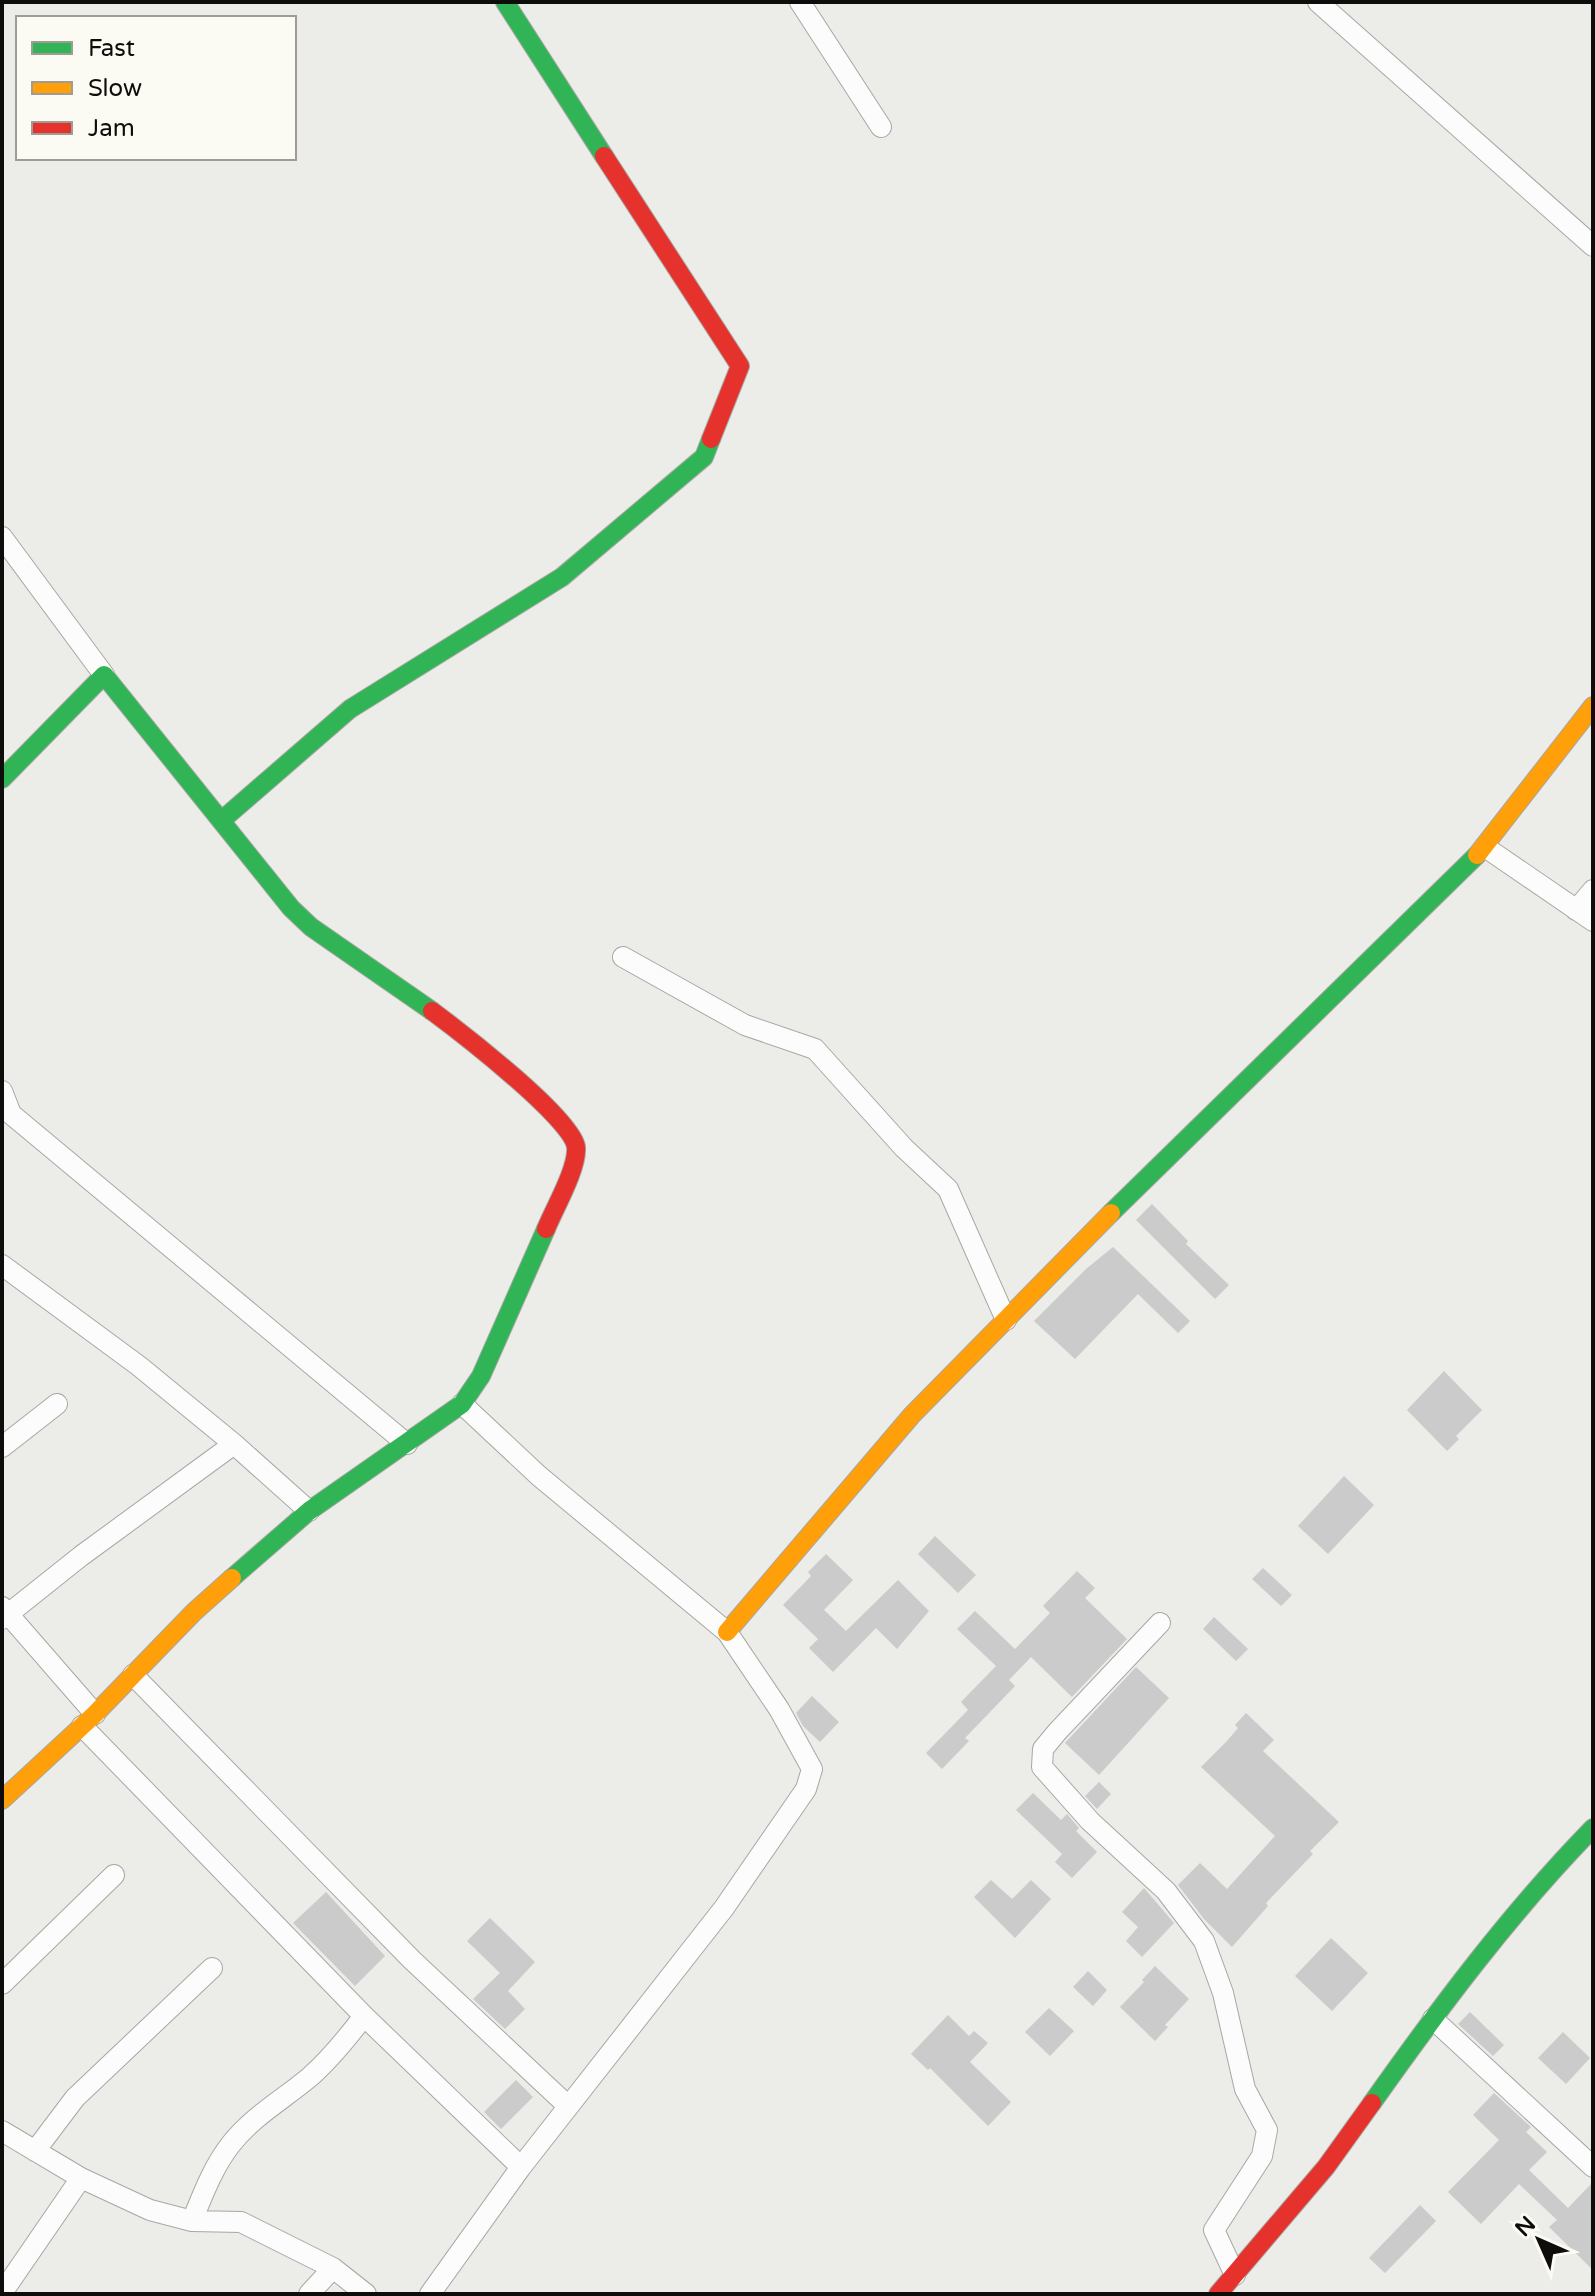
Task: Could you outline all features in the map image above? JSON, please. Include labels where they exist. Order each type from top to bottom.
[{"type":"street","points":[[222,820],[350,709],[562,577],[704,457],[740,366],[505,2]]},
{"type":"street","points":[[800,2],[881,127]]},
{"type":"street","points":[[1318,2],[1593,246]]},
{"type":"street","points":[[2,537],[104,675],[291,908],[311,927],[400,986],[481,1048],[566,1127],[576,1146],[573,1166],[494,1348],[481,1376],[462,1404],[309,1511],[194,1612],[88,1720],[2,1800]]},
{"type":"street","points":[[2,779],[104,675]]},
{"type":"street","points":[[727,1632],[874,1458],[1006,1320],[1139,1185],[1485,847],[1593,706]]},
{"type":"street","points":[[1485,847],[1585,915],[1593,890]]},
{"type":"street","points":[[623,957],[745,1025],[815,1049],[904,1148],[948,1189],[1006,1320]]},
{"type":"street","points":[[2,1091],[11,1114],[407,1444]]},
{"type":"street","points":[[2,1265],[139,1366],[309,1511]]},
{"type":"street","points":[[2,1447],[57,1404]]},
{"type":"street","points":[[430,2294],[521,2167],[724,1908],[806,1789],[812,1769],[779,1709],[727,1632],[539,1476],[462,1404]]},
{"type":"street","points":[[234,1444],[4,1613],[88,1720],[364,2016],[521,2167]]},
{"type":"street","points":[[1160,1623],[1043,1749],[1042,1767],[1090,1821],[1166,1891],[1204,1941],[1223,1993],[1245,2089],[1267,2130],[1262,2156],[1214,2230],[1235,2275]]},
{"type":"street","points":[[133,1675],[412,1960],[568,2106]]},
{"type":"street","points":[[1218,2294],[1326,2167],[1433,2019],[1557,1865],[1593,1828]]},
{"type":"street","points":[[2,1984],[114,1875]]},
{"type":"street","points":[[35,2151],[75,2098],[212,1968]]},
{"type":"street","points":[[192,2221],[210,2175],[231,2144],[264,2111],[311,2075],[364,2016]]},
{"type":"street","points":[[1433,2019],[1593,2167]]},
{"type":"street","points":[[2,2131],[81,2178],[150,2210],[192,2221],[241,2222],[333,2268],[366,2294]]},
{"type":"street","points":[[2,2293],[81,2178]]},
{"type":"street","points":[[309,2294],[333,2268]]},
{"type":"building","points":[[1152,1204],[1188,1241],[1186,1244],[1229,1285],[1215,1299],[1136,1220]]},
{"type":"building","points":[[1113,1247],[1190,1321],[1178,1333],[1138,1294],[1075,1359],[1034,1321],[1086,1269]]},
{"type":"building","points":[[1444,1371],[1482,1410],[1456,1436],[1459,1439],[1447,1451],[1407,1410]]},
{"type":"building","points":[[1344,1476],[1374,1505],[1328,1554],[1298,1526]]},
{"type":"building","points":[[935,1536],[976,1575],[958,1593],[918,1554]]},
{"type":"building","points":[[826,1554],[853,1580],[824,1610],[846,1631],[898,1580],[929,1611],[897,1649],[876,1628],[833,1672],[809,1648],[818,1639],[783,1605],[811,1576],[808,1572]]},
{"type":"building","points":[[1263,1568],[1292,1595],[1281,1606],[1252,1579]]},
{"type":"building","points":[[1077,1571],[1095,1588],[1085,1598],[1127,1639],[1072,1697],[1031,1657],[1009,1680],[1015,1686],[965,1738],[969,1741],[942,1769],[926,1753],[968,1710],[961,1702],[996,1666],[957,1629],[975,1611],[1015,1649],[1050,1613],[1043,1606]]},
{"type":"building","points":[[1214,1617],[1248,1649],[1236,1661],[1203,1629]]},
{"type":"building","points":[[1136,1667],[1169,1698],[1099,1775],[1065,1743]]},
{"type":"building","points":[[812,1696],[839,1722],[820,1742],[803,1726],[796,1713]]},
{"type":"building","points":[[1246,1713],[1274,1740],[1263,1751],[1339,1822],[1310,1851],[1313,1854],[1266,1903],[1268,1906],[1232,1947],[1204,1919],[1178,1885],[1200,1863],[1227,1889],[1275,1836],[1201,1767],[1238,1728],[1235,1725]]},
{"type":"building","points":[[1099,1782],[1111,1794],[1097,1809],[1085,1796]]},
{"type":"building","points":[[1033,1793],[1061,1820],[1067,1814],[1079,1828],[1076,1831],[1097,1852],[1072,1878],[1055,1862],[1062,1854],[1016,1810]]},
{"type":"building","points":[[991,1880],[1012,1899],[1031,1880],[1051,1899],[1015,1938],[974,1897]]},
{"type":"building","points":[[1144,1888],[1174,1923],[1142,1957],[1126,1941],[1138,1927],[1122,1912]]},
{"type":"building","points":[[326,1892],[385,1956],[355,1986],[293,1923]]},
{"type":"building","points":[[490,1918],[535,1962],[508,1991],[525,2009],[505,2029],[473,1999],[500,1973],[467,1941]]},
{"type":"building","points":[[1331,1938],[1368,1973],[1332,2011],[1295,1976]]},
{"type":"building","points":[[1155,1966],[1189,1999],[1155,2041],[1120,2007]]},
{"type":"building","points":[[1088,1971],[1107,1990],[1093,2006],[1073,1987]]},
{"type":"building","points":[[1049,2008],[1074,2031],[1050,2056],[1025,2032]]},
{"type":"building","points":[[1470,2012],[1504,2045],[1493,2056],[1458,2024]]},
{"type":"building","points":[[948,2015],[969,2036],[974,2031],[988,2043],[970,2062],[1011,2102],[988,2126],[930,2068],[928,2070],[911,2054]]},
{"type":"building","points":[[1563,2032],[1590,2058],[1566,2084],[1538,2058]]},
{"type":"building","points":[[516,2080],[533,2097],[501,2129],[484,2112]]},
{"type":"building","points":[[1494,2093],[1531,2127],[1526,2132],[1547,2152],[1529,2170],[1568,2208],[1593,2182],[1593,2270],[1549,2227],[1557,2220],[1519,2184],[1481,2224],[1448,2192],[1499,2140],[1473,2115]]},
{"type":"building","points":[[1420,2205],[1436,2221],[1385,2273],[1369,2258]]},
{"type":"traffic: fast","points":[[505,2],[604,156]]},
{"type":"traffic: fast","points":[[222,820],[350,709],[562,577],[704,457],[711,439]]},
{"type":"traffic: fast","points":[[2,779],[104,675],[291,908],[311,927],[432,1011]]},
{"type":"traffic: fast","points":[[1111,1213],[1477,855]]},
{"type":"traffic: fast","points":[[232,1578],[309,1511],[462,1404],[481,1376],[546,1229]]},
{"type":"traffic: fast","points":[[1372,2103],[1477,1961],[1533,1893],[1593,1828]]},
{"type":"traffic: slow","points":[[1477,855],[1593,706]]},
{"type":"traffic: slow","points":[[727,1632],[912,1415],[1111,1213]]},
{"type":"traffic: slow","points":[[2,1800],[95,1714],[194,1612],[232,1578]]},
{"type":"traffic: jam","points":[[604,156],[740,366],[711,439]]},
{"type":"traffic: jam","points":[[432,1011],[536,1096],[570,1134],[576,1156],[546,1229]]},
{"type":"traffic: jam","points":[[1218,2294],[1326,2167],[1372,2103]]}]
